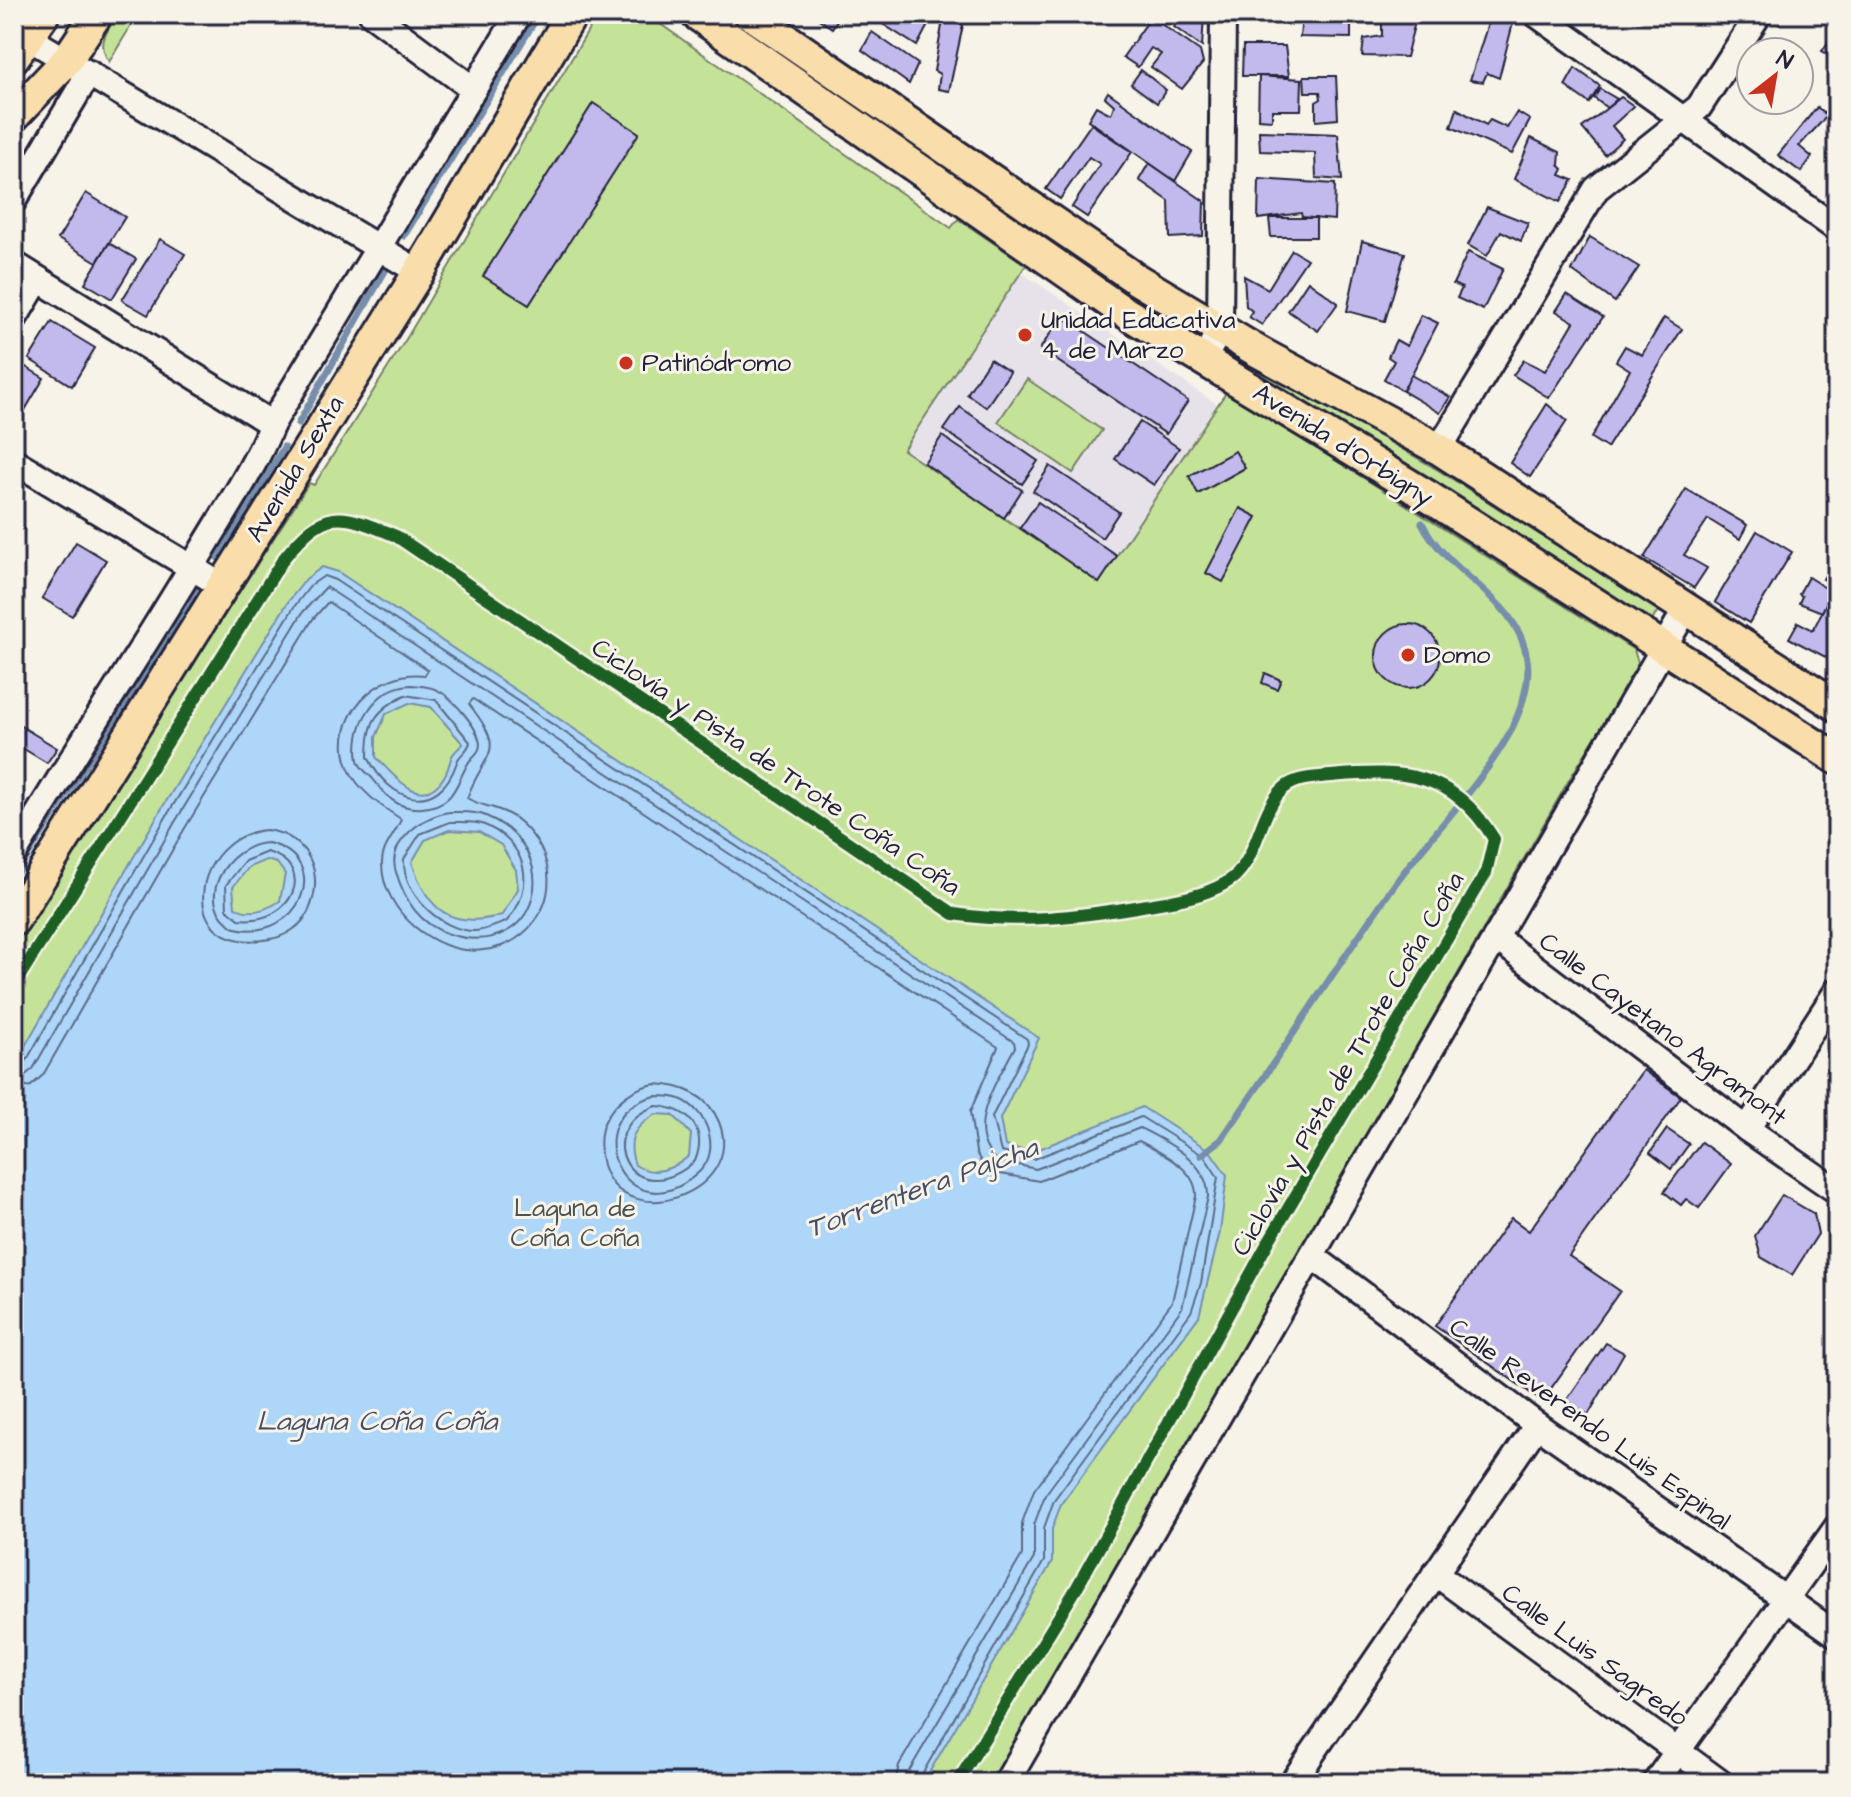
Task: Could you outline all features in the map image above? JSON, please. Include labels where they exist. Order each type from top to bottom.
[{"type":"main road","points":[[14,116],[78,67],[97,14]]},
{"type":"main road","name":"Avenida Sexta","points":[[14,920],[206,577],[396,258],[572,14]]},
{"type":"main road","name":"Avenida d'Orbigny","points":[[696,14],[1118,308],[1429,497],[1837,759]]},
{"type":"main road","name":"Avenida d'Orbigny","points":[[750,14],[1136,279],[1220,329],[1439,449],[1837,706]]},
{"type":"street","points":[[372,14],[473,89]]},
{"type":"street","name":"Avenida Sexta","points":[[14,854],[72,756],[206,577],[272,424],[396,258],[473,89],[519,14]]},
{"type":"street","points":[[1204,359],[1220,329],[1223,14]]},
{"type":"street","points":[[1536,14],[1837,229]]},
{"type":"street","points":[[1439,449],[1596,189],[1699,107],[1759,14]]},
{"type":"street","points":[[25,35],[396,258]]},
{"type":"street","points":[[14,200],[78,67]]},
{"type":"street","points":[[14,264],[272,424]]},
{"type":"street","points":[[14,319],[38,279]]},
{"type":"street","points":[[14,461],[206,577]]},
{"type":"street","points":[[1006,1783],[1686,609]]},
{"type":"street","name":"Calle Cayetano Agramont","points":[[1495,937],[1747,1129],[1837,1191]]},
{"type":"street","points":[[1747,1129],[1837,991]]},
{"type":"street","name":"Calle Reverendo Luis Espinal","points":[[1312,1256],[1537,1425],[1837,1635]]},
{"type":"street","points":[[1292,1783],[1537,1425]]},
{"type":"street","points":[[1655,1783],[1837,1527]]},
{"type":"street","name":"Calle Luis Sagredo","points":[[1435,1573],[1721,1783]]},
{"type":"shaded area","points":[[1021,272],[1218,405],[1099,583],[902,450]]},
{"type":"green space","points":[[118,14],[138,14],[109,62],[103,43]]},
{"type":"green space","name":"Laguna de Coña Coña","points":[[598,14],[646,14],[951,228],[958,219],[1026,265],[903,450],[1099,582],[1227,391],[1634,650],[1639,666],[1569,780],[1185,1448],[1174,1485],[1168,1479],[1001,1783],[14,1783],[14,945],[309,483],[314,485],[408,336]]},
{"type":"green space","points":[[721,14],[731,14],[1134,295],[1190,326],[1187,333],[1132,300]]},
{"type":"green space","points":[[1243,357],[1438,470],[1658,610],[1651,623],[1239,363]]},
{"type":"green space","points":[[1027,379],[1102,430],[1073,473],[998,422]]},
{"type":"water","name":"Laguna Coña Coña","points":[[322,567],[338,572],[1039,1038],[1000,1119],[1005,1146],[1032,1152],[1142,1107],[1210,1151],[1227,1175],[1220,1232],[1199,1316],[1061,1504],[1052,1529],[1052,1562],[923,1783],[14,1783],[14,1065],[159,813],[288,602],[306,579]],"holes":[[[409,703],[431,707],[463,744],[452,756],[445,775],[436,786],[427,791],[408,787],[376,757],[376,737],[386,714]],[[449,830],[479,832],[501,845],[516,870],[518,889],[502,915],[469,920],[444,912],[434,904],[425,893],[412,862],[425,840]],[[266,860],[277,863],[285,874],[280,901],[258,911],[235,907],[233,887],[249,867]],[[656,1114],[673,1115],[691,1134],[689,1156],[663,1170],[649,1171],[635,1165],[632,1141],[637,1129]]]},
{"type":"building","points":[[818,14],[841,14],[832,28],[816,17]]},
{"type":"building","points":[[882,14],[912,14],[928,25],[917,46],[878,21]]},
{"type":"building","points":[[1177,14],[1204,16],[1202,47],[1174,27],[1180,16]]},
{"type":"building","points":[[1382,14],[1417,14],[1406,57],[1362,56],[1364,39],[1382,36]]},
{"type":"building","points":[[1491,14],[1500,14],[1513,23],[1499,78],[1487,73],[1483,82],[1470,80]]},
{"type":"building","points":[[1302,16],[1351,19],[1351,38],[1300,37]]},
{"type":"building","points":[[1151,17],[1200,51],[1203,63],[1182,89],[1151,67],[1161,54],[1151,48],[1138,67],[1123,57]]},
{"type":"building","points":[[943,20],[963,25],[949,91],[938,89],[940,74],[934,71]]},
{"type":"building","points":[[1837,30],[1837,60],[1822,51]]},
{"type":"building","points":[[872,32],[918,64],[909,84],[862,50]]},
{"type":"building","points":[[1243,46],[1285,46],[1289,76],[1242,76]]},
{"type":"building","points":[[1575,68],[1600,86],[1589,103],[1565,86]]},
{"type":"building","points":[[1141,70],[1166,90],[1157,103],[1131,84]]},
{"type":"building","points":[[1259,76],[1302,79],[1301,110],[1272,110],[1272,120],[1258,119]]},
{"type":"building","points":[[1304,76],[1336,76],[1338,119],[1316,121],[1316,102],[1321,99],[1320,92],[1305,92]]},
{"type":"building","points":[[1600,89],[1617,99],[1607,108],[1594,98]]},
{"type":"building","points":[[1108,92],[1192,152],[1175,181],[1088,120],[1096,106],[1111,114],[1114,105],[1105,97]]},
{"type":"building","points":[[1621,97],[1634,106],[1612,126],[1623,139],[1605,155],[1582,128]]},
{"type":"building","points":[[593,103],[639,133],[529,305],[483,276]]},
{"type":"building","points":[[1817,107],[1827,116],[1799,146],[1812,157],[1801,172],[1778,155],[1810,116],[1815,116]]},
{"type":"building","points":[[1457,109],[1486,125],[1490,120],[1507,128],[1517,112],[1530,120],[1512,154],[1451,127]]},
{"type":"building","points":[[1091,124],[1132,152],[1087,217],[1072,207],[1100,164],[1089,157],[1060,199],[1046,189]]},
{"type":"building","points":[[1259,131],[1338,134],[1342,180],[1316,178],[1315,153],[1260,151]]},
{"type":"building","points":[[1531,138],[1560,152],[1559,165],[1563,169],[1560,175],[1573,180],[1560,202],[1514,179]]},
{"type":"building","points":[[1149,163],[1204,201],[1203,236],[1170,238],[1169,201],[1139,180]]},
{"type":"building","points":[[1259,179],[1335,184],[1334,220],[1302,217],[1301,213],[1258,219]]},
{"type":"building","points":[[86,193],[125,217],[97,262],[58,239]]},
{"type":"building","points":[[1487,207],[1528,223],[1521,241],[1501,231],[1487,256],[1468,245]]},
{"type":"building","points":[[1269,218],[1316,218],[1316,237],[1271,237]]},
{"type":"building","points":[[1590,237],[1639,267],[1615,302],[1572,271]]},
{"type":"building","points":[[160,239],[185,254],[148,315],[122,300]]},
{"type":"building","points":[[1362,241],[1405,253],[1385,321],[1347,311]]},
{"type":"building","points":[[109,243],[136,259],[112,299],[85,283]]},
{"type":"building","points":[[1292,250],[1307,259],[1262,325],[1249,317],[1252,311],[1246,306],[1244,276],[1268,289]]},
{"type":"building","points":[[1468,252],[1503,269],[1483,310],[1457,298],[1462,288],[1453,284]]},
{"type":"building","points":[[1308,281],[1338,303],[1318,331],[1288,311]]},
{"type":"building","points":[[1567,294],[1603,317],[1549,398],[1513,375],[1524,360],[1545,371],[1574,322],[1556,311]]},
{"type":"building","points":[[1421,315],[1438,323],[1403,391],[1384,379],[1394,361],[1388,357],[1396,340],[1407,346]]},
{"type":"building","points":[[1062,316],[1188,401],[1166,434],[1040,349]]},
{"type":"building","points":[[1664,318],[1682,329],[1607,448],[1591,438],[1630,370],[1616,361],[1625,346],[1642,355]]},
{"type":"building","points":[[52,322],[95,348],[72,386],[29,359]]},
{"type":"building","points":[[990,359],[1010,372],[986,407],[967,394]]},
{"type":"building","points":[[16,361],[44,378],[16,425],[14,365]]},
{"type":"building","points":[[1411,375],[1450,397],[1440,413],[1403,391]]},
{"type":"building","points":[[1547,404],[1567,421],[1530,477],[1510,463]]},
{"type":"building","points":[[960,407],[1038,461],[1022,484],[944,430]]},
{"type":"building","points":[[1140,422],[1179,448],[1154,485],[1115,459]]},
{"type":"building","points":[[942,436],[1022,490],[1004,518],[924,463]]},
{"type":"building","points":[[1235,451],[1245,468],[1198,494],[1189,476]]},
{"type":"building","points":[[1050,466],[1119,512],[1102,538],[1033,491]]},
{"type":"building","points":[[1686,489],[1747,525],[1740,539],[1708,519],[1684,555],[1707,568],[1694,588],[1644,558]]},
{"type":"building","points":[[1038,502],[1117,556],[1099,583],[1020,528]]},
{"type":"building","points":[[1240,508],[1257,517],[1223,582],[1206,573]]},
{"type":"building","points":[[1757,531],[1792,552],[1749,623],[1715,602]]},
{"type":"building","points":[[76,542],[106,560],[72,616],[42,598]]},
{"type":"building","points":[[1837,556],[1837,587],[1823,579]]},
{"type":"building","points":[[1808,577],[1832,592],[1822,612],[1799,603],[1802,596],[1799,594]]},
{"type":"building","points":[[1832,592],[1837,594],[1837,629],[1830,643],[1837,647],[1835,662],[1789,638],[1798,622],[1813,630]]},
{"type":"building","name":"Domo","points":[[1408,624],[1426,630],[1434,638],[1440,656],[1434,674],[1426,682],[1408,688],[1390,682],[1382,674],[1376,656],[1382,638],[1390,630]]},
{"type":"building","points":[[1265,673],[1281,680],[1277,689],[1262,683]]},
{"type":"building","points":[[14,722],[57,748],[47,763],[14,743]]},
{"type":"building","points":[[1643,1070],[1681,1097],[1569,1256],[1620,1291],[1542,1401],[1435,1326],[1511,1218],[1529,1231]]},
{"type":"building","points":[[1667,1129],[1689,1144],[1671,1169],[1650,1153]]},
{"type":"building","points":[[1701,1142],[1731,1164],[1699,1208],[1686,1199],[1681,1205],[1664,1192]]},
{"type":"building","points":[[1782,1195],[1814,1214],[1818,1234],[1792,1275],[1761,1257],[1755,1236]]},
{"type":"building","points":[[1606,1343],[1624,1353],[1588,1415],[1566,1401]]},
{"type":"waterway","points":[[404,236],[539,14]]},
{"type":"waterway","points":[[298,424],[385,271]]},
{"type":"waterway","points":[[218,558],[284,447]]},
{"type":"waterway","name":"Torrentera Pajcha","points":[[1201,1155],[1221,1140],[1395,884],[1497,754],[1521,707],[1528,668],[1521,638],[1498,604],[1449,559],[1422,523]]},
{"type":"waterway","points":[[14,877],[197,589]]},
{"type":"cycle path","name":"Ciclovía y Pista de Trote Coña Coña","points":[[14,985],[284,558],[311,530],[334,519],[360,522],[396,536],[954,914],[1001,919],[1071,916],[1205,893],[1235,876],[1250,854],[1272,803],[1285,787],[1303,779],[1357,774],[1403,775],[1424,779],[1461,799],[1494,839],[1486,873],[1270,1239],[1076,1589],[957,1783]]},
{"type":"place","name":"Unidad Educativa 4 de Marzo","points":[[1025,335]]},
{"type":"place","name":"Patinódromo","points":[[626,363]]},
{"type":"place","name":"Domo","points":[[1408,655]]}]
